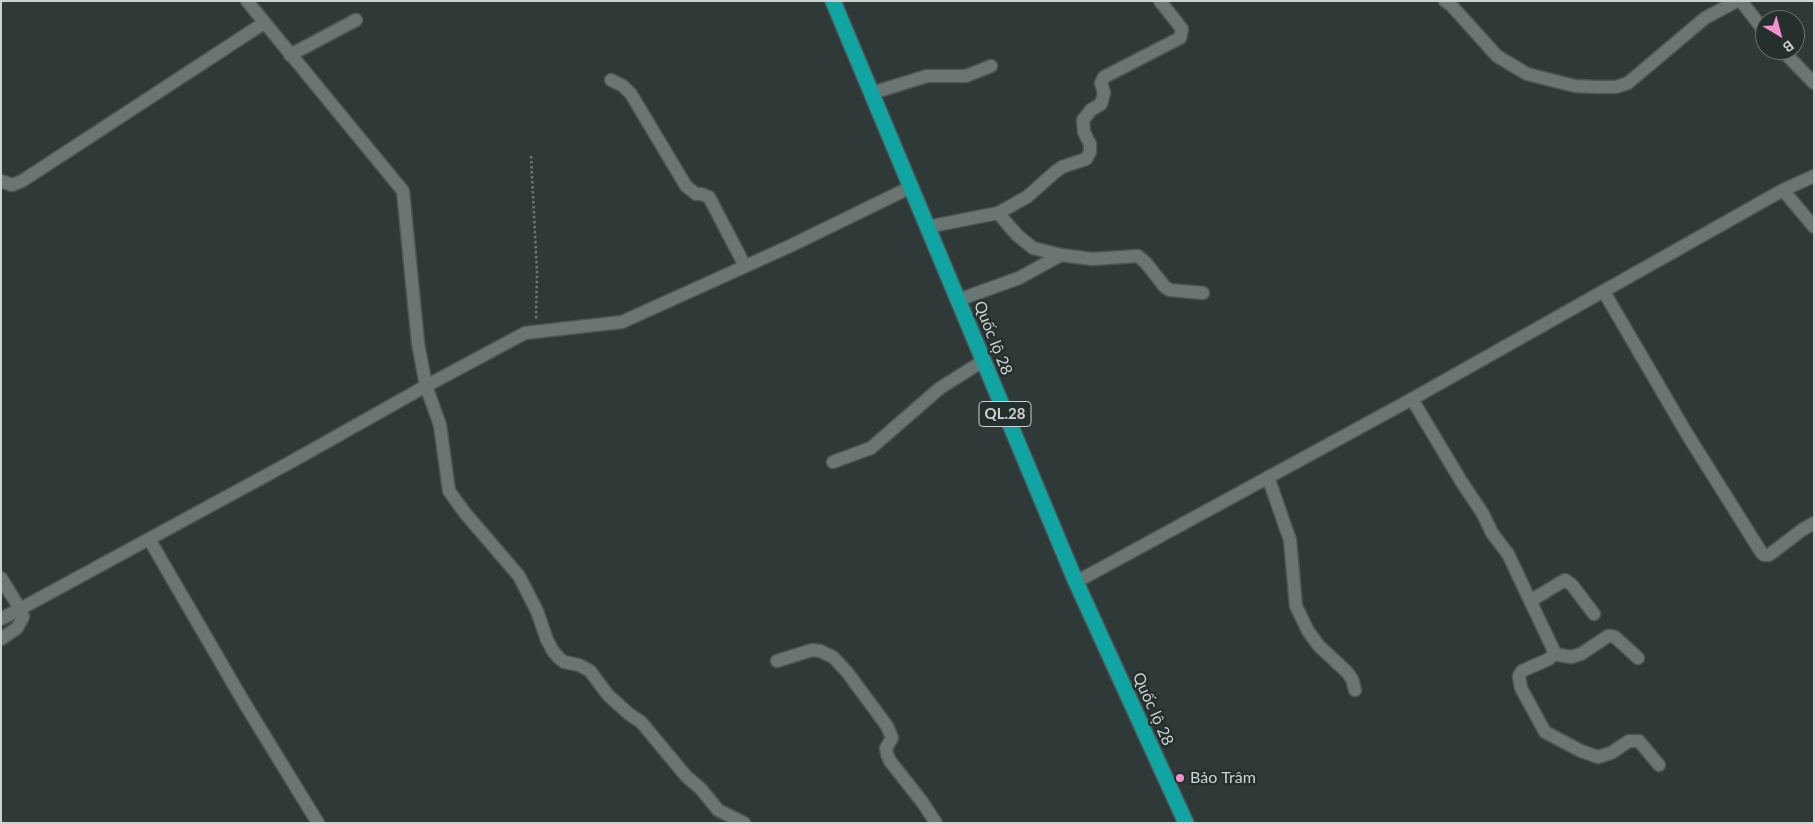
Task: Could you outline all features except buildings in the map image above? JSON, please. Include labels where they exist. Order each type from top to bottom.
[{"type":"highway","name":"Quốc lộ 28","points":[[833,1],[1076,582],[1186,823]]},
{"type":"street","points":[[247,1],[403,192],[418,342],[426,386],[440,425],[449,491],[465,513],[519,576],[538,611],[553,651],[564,662],[579,665],[590,671],[608,695],[628,714],[641,722],[681,770],[718,810],[744,823]]},
{"type":"street","points":[[927,227],[998,213],[1026,197],[1062,167],[1086,159],[1090,152],[1090,144],[1084,132],[1083,120],[1091,110],[1101,104],[1104,93],[1101,83],[1104,77],[1180,38],[1182,28],[1160,1]]},
{"type":"street","points":[[1445,1],[1497,56],[1527,74],[1575,86],[1596,87],[1616,87],[1628,83],[1705,18],[1737,1]]},
{"type":"street","points":[[1741,1],[1755,19]]},
{"type":"street","points":[[290,54],[356,20]]},
{"type":"street","points":[[1,181],[12,185],[22,181],[264,23]]},
{"type":"street","points":[[1792,60],[1814,83]]},
{"type":"street","points":[[872,93],[926,76],[966,76],[991,66]]},
{"type":"street","points":[[611,80],[623,86],[631,94],[686,186],[696,194],[709,197],[745,266]]},
{"type":"street","points":[[1076,582],[1412,399],[1783,190],[1814,176]]},
{"type":"street","points":[[1,619],[150,540],[525,333],[622,322],[910,187]]},
{"type":"street","points":[[1783,190],[1814,226]]},
{"type":"street","points":[[998,213],[1017,235],[1033,248],[1061,255],[1092,259],[1138,256],[1165,287],[1170,290],[1203,293]]},
{"type":"street","points":[[958,300],[1019,278],[1061,255]]},
{"type":"street","points":[[1604,292],[1687,434],[1761,552],[1764,555],[1769,555],[1814,523]]},
{"type":"street","points":[[833,462],[871,448],[940,388],[983,360]]},
{"type":"street","points":[[1412,399],[1461,481],[1484,514],[1492,534],[1508,554],[1554,654]]},
{"type":"street","points":[[1268,478],[1290,540],[1296,606],[1308,631],[1319,646],[1347,672],[1352,679],[1355,690]]},
{"type":"street","points":[[150,540],[245,704],[318,823]]},
{"type":"street","points":[[1,578],[23,617],[21,623],[8,636],[1,639]]},
{"type":"street","points":[[1530,601],[1565,580],[1572,585],[1594,614]]},
{"type":"street","points":[[1554,654],[1571,657],[1581,654],[1608,636],[1611,636],[1615,637],[1638,658]]},
{"type":"street","points":[[777,661],[812,650],[820,651],[833,658],[847,672],[887,726],[892,738],[886,748],[887,754],[936,823]]},
{"type":"street","points":[[1554,654],[1549,659],[1522,671],[1519,676],[1521,688],[1545,732],[1581,751],[1598,757],[1611,754],[1629,741],[1639,741],[1659,765]]},
{"type":"path","points":[[531,156],[537,272],[536,332]]},
{"type":"place","name":"Bảo Trâm","points":[[1180,778]]}]
